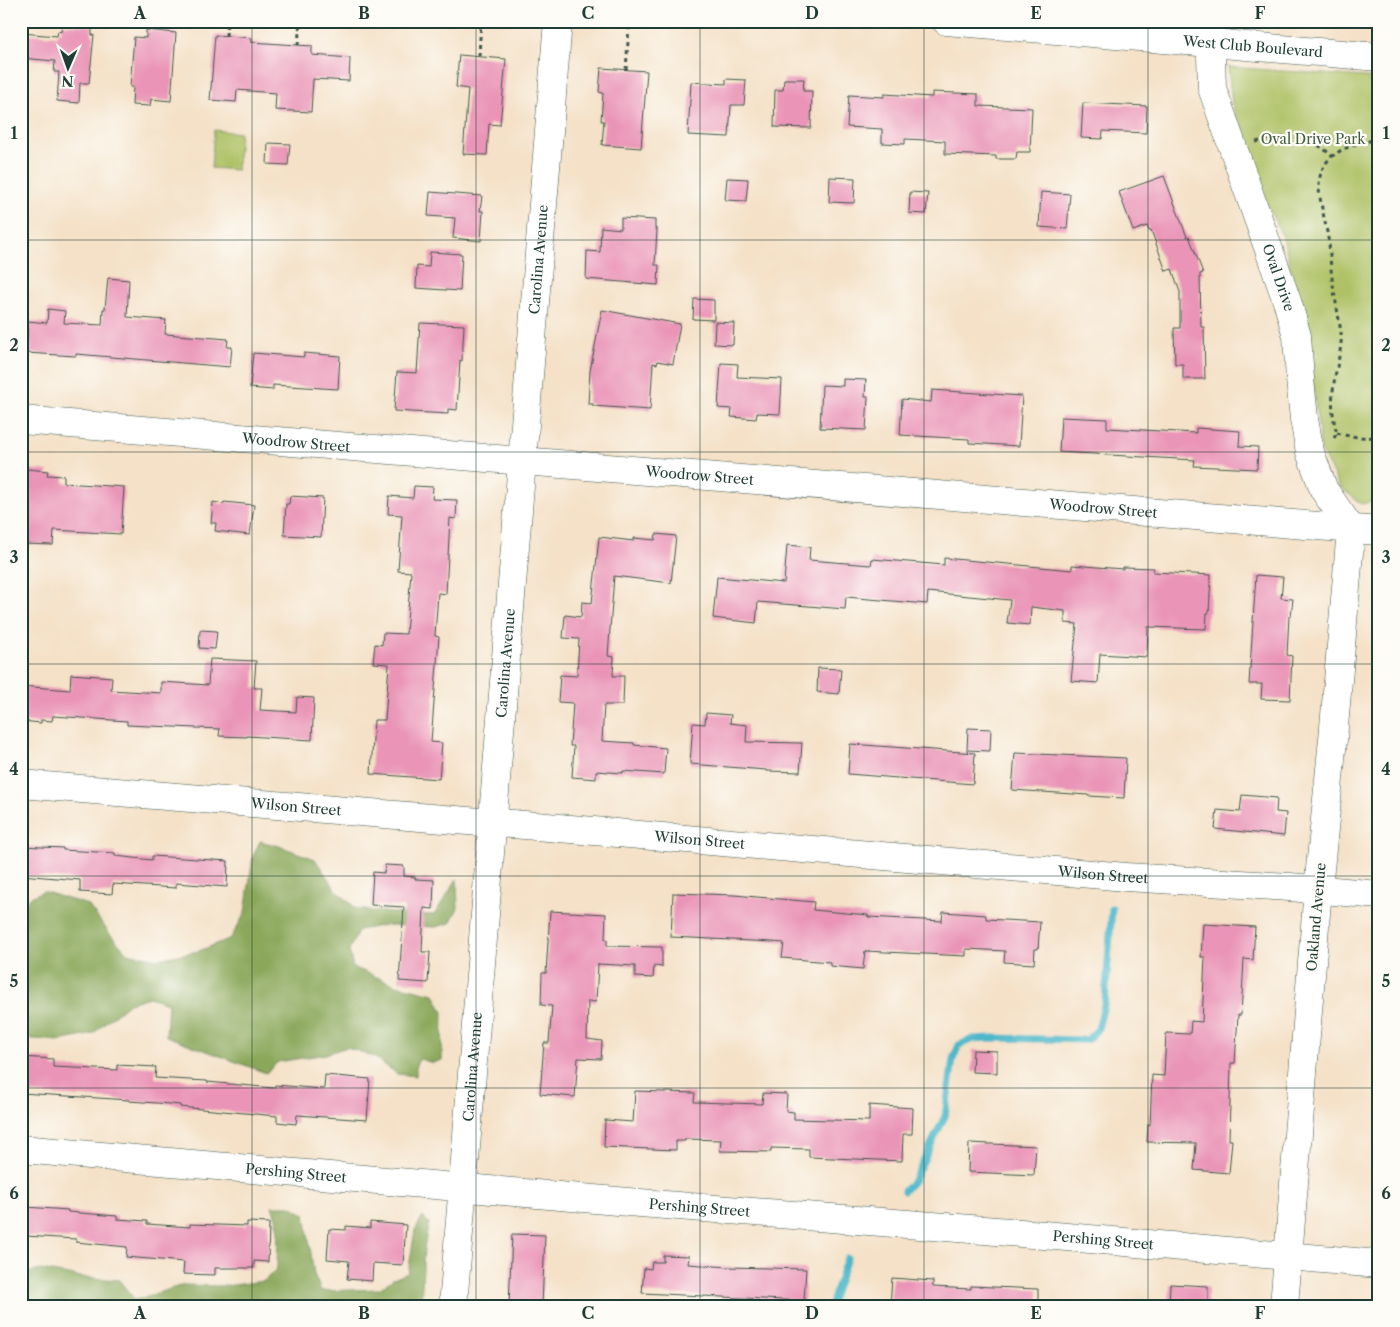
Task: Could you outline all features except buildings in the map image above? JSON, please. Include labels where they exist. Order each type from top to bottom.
[{"type":"street","name":"Carolina Avenue","points":[[454,1306],[558,21]]},
{"type":"street","name":"West Club Boulevard","points":[[946,21],[1210,32],[1379,57]]},
{"type":"street","name":"Oval Drive","points":[[1210,32],[1212,88],[1288,304],[1297,336],[1304,419],[1310,452],[1324,490],[1352,529]]},
{"type":"street","name":"Woodrow Street","points":[[21,420],[1379,531]]},
{"type":"street","name":"Oakland Avenue","points":[[1284,1306],[1318,889],[1352,529]]},
{"type":"street","name":"Wilson Street","points":[[21,784],[1126,877],[1318,889],[1379,895]]},
{"type":"street","name":"Pershing Street","points":[[21,1149],[463,1188],[1379,1264]]},
{"type":"path","points":[[150,30],[159,21]]},
{"type":"path","points":[[226,36],[227,21]]},
{"type":"path","points":[[298,45],[300,21]]},
{"type":"path","points":[[479,56],[481,21]]},
{"type":"path","points":[[626,70],[629,28]]},
{"type":"path","points":[[1254,143],[1284,136],[1301,138],[1314,142],[1332,156]]},
{"type":"path","points":[[1379,139],[1348,146],[1332,156],[1322,172],[1319,187],[1326,223],[1342,342],[1334,379],[1332,405],[1334,425],[1337,433],[1347,436],[1379,437]]},
{"type":"green space","name":"Oval Drive Park","points":[[1228,67],[1379,78],[1379,500],[1361,504],[1339,486],[1321,450],[1307,333],[1283,237],[1263,197],[1232,104]]},
{"type":"green space","points":[[214,130],[240,133],[237,170],[211,168]]},
{"type":"green space","points":[[260,841],[315,859],[336,890],[357,909],[434,915],[457,879],[458,908],[450,923],[436,927],[386,925],[359,930],[349,950],[353,967],[396,985],[434,994],[443,1012],[442,1060],[433,1063],[420,1059],[416,1064],[416,1076],[397,1074],[374,1057],[347,1047],[326,1054],[278,1062],[266,1073],[166,1036],[168,1003],[149,997],[129,1003],[93,1034],[60,1041],[21,1038],[21,910],[29,898],[43,891],[88,905],[127,953],[158,959],[199,951],[231,938],[245,913],[253,856]]},
{"type":"green space","points":[[272,1206],[290,1206],[305,1214],[314,1274],[321,1291],[379,1289],[393,1279],[408,1273],[415,1230],[423,1217],[429,1223],[424,1248],[421,1306],[21,1306],[21,1274],[41,1270],[80,1277],[119,1280],[135,1300],[183,1285],[225,1286],[264,1281],[277,1268],[278,1225]]},
{"type":"waterway","points":[[904,1191],[914,1180],[945,1116],[953,1059],[959,1045],[973,1039],[993,1038],[1087,1040],[1098,1029],[1105,1001],[1112,908]]},
{"type":"waterway","points":[[830,1306],[847,1258]]}]
